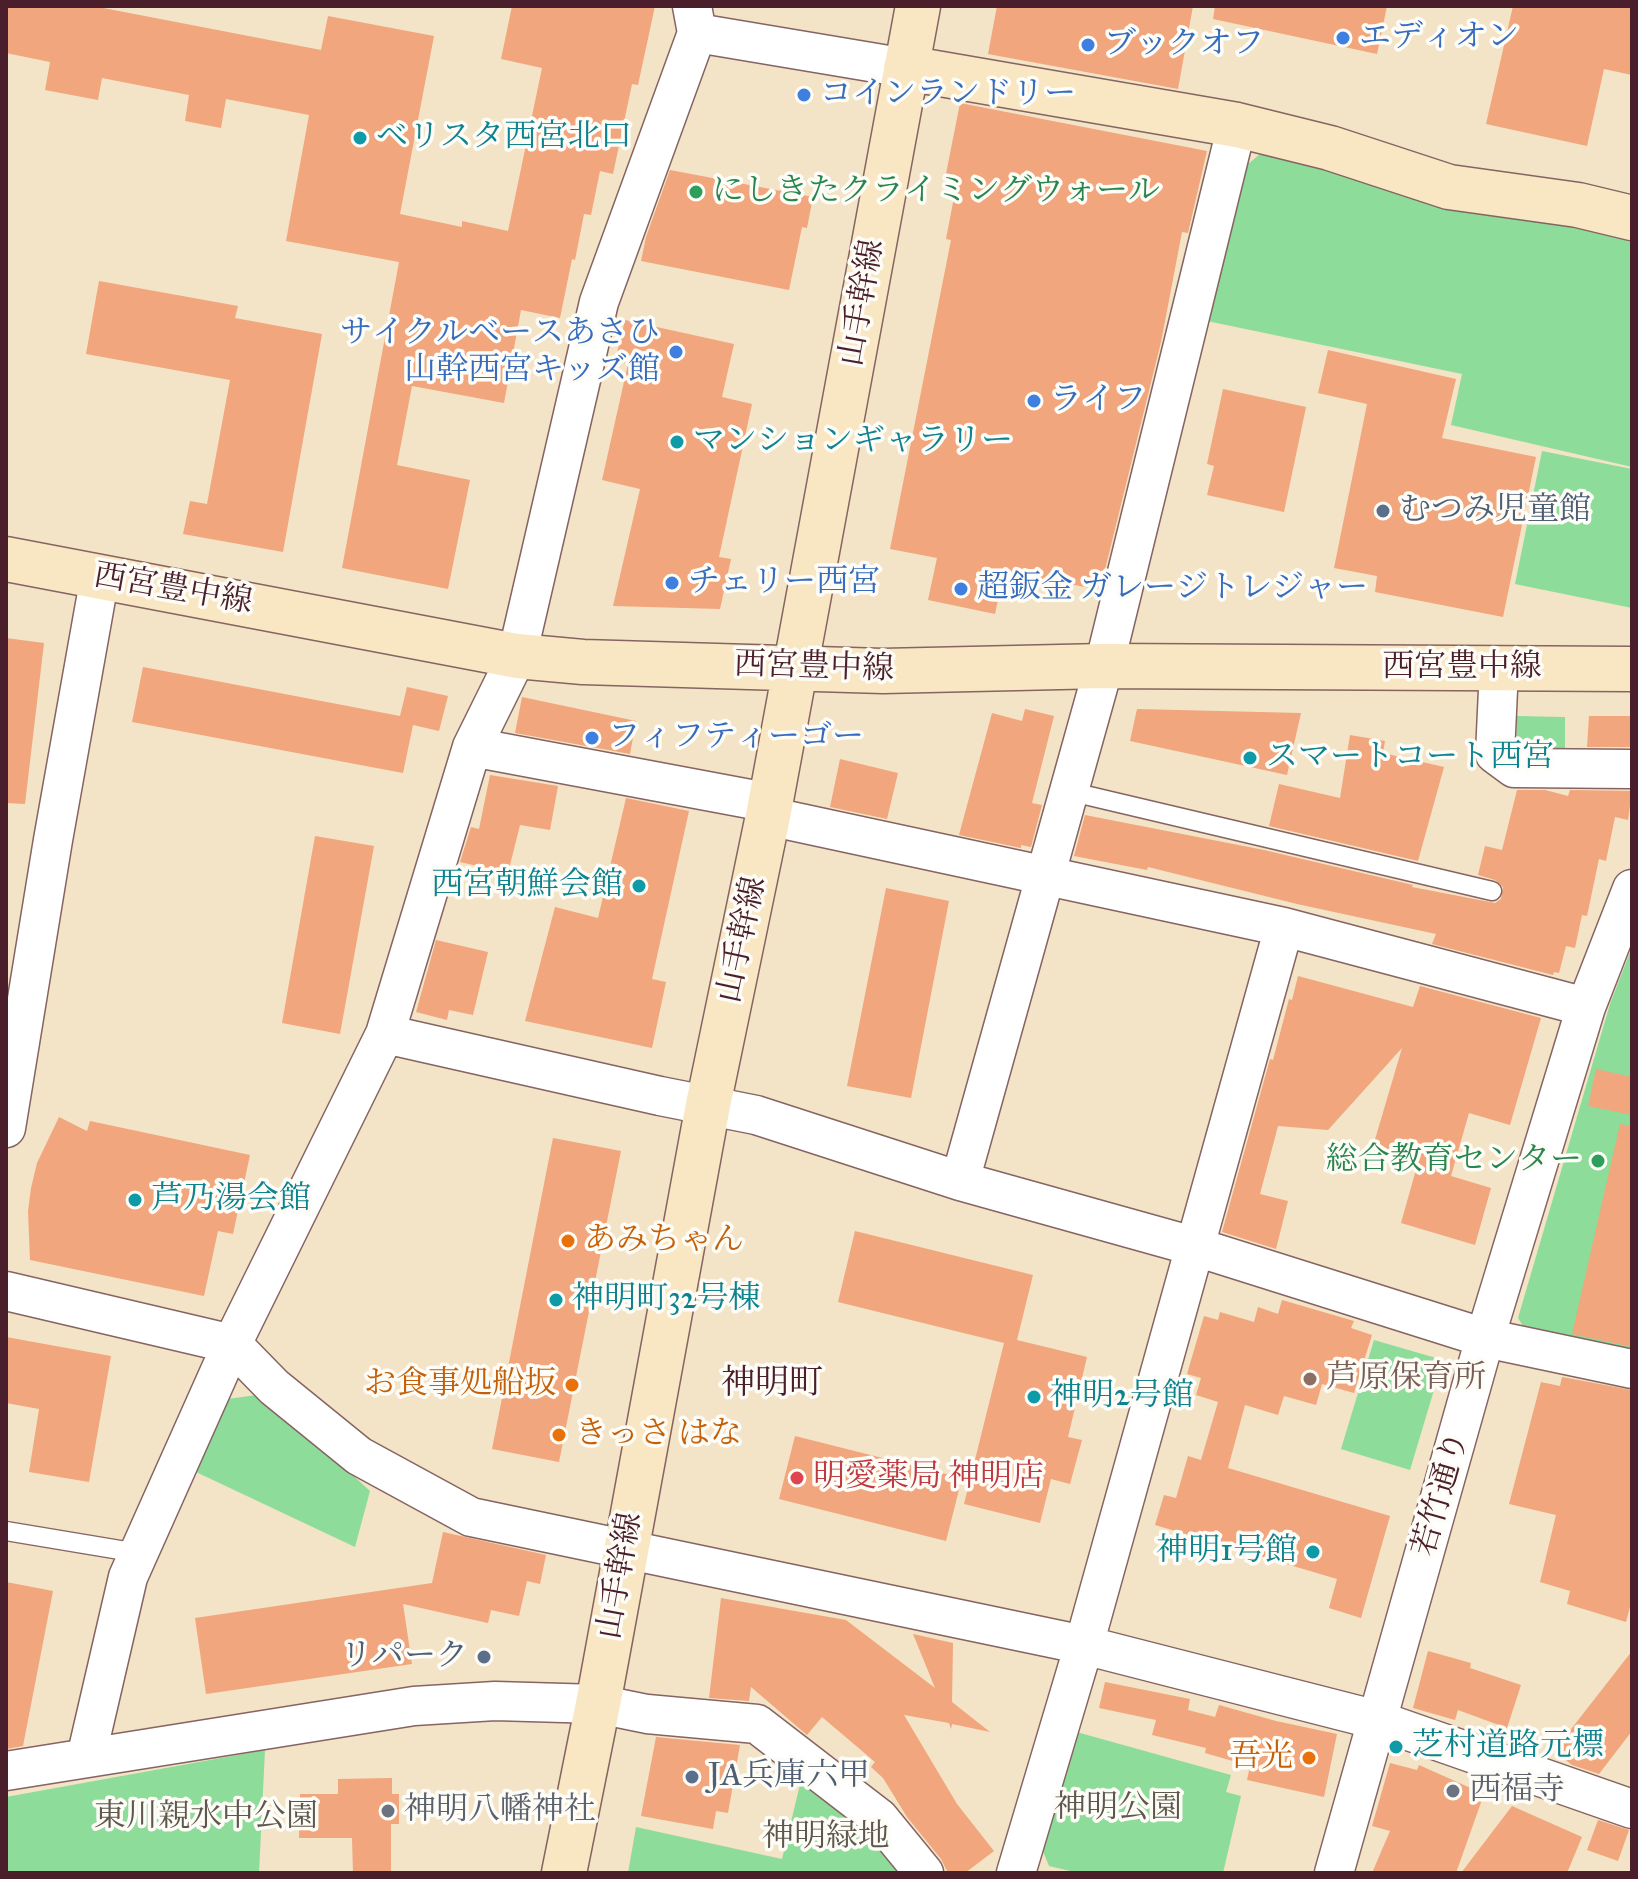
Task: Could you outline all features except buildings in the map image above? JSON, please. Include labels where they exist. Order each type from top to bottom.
[{"type":"street","name":"山手幹線","points":[[564,1873],[708,1105],[770,810],[918,6]]},
{"type":"street","points":[[86,1758],[128,1577],[232,1344],[385,1034],[472,747],[517,656],[599,302],[694,20],[906,68],[1237,125],[1330,148],[1449,187],[1578,205],[1632,218]]},
{"type":"street","points":[[960,1181],[1104,666],[1237,125]]},
{"type":"street","name":"西宮豊中線","points":[[6,559],[517,656],[583,662],[883,671],[1104,666],[1632,669]]},
{"type":"street","points":[[6,1128],[100,576]]},
{"type":"street","points":[[1499,668],[1495,754],[1514,768],[1632,769]]},
{"type":"street","points":[[472,747],[770,810],[1044,876],[1284,927],[1586,1007]]},
{"type":"street","name":"若竹通り","points":[[1334,1873],[1485,1338],[1586,1007],[1632,889]]},
{"type":"street","points":[[1018,1873],[1284,927]]},
{"type":"street","points":[[385,1034],[756,1115],[960,1181],[1193,1246],[1485,1338],[1632,1369]]},
{"type":"street","points":[[6,1291],[232,1344],[274,1387],[359,1456],[471,1517],[895,1608],[1084,1645],[1377,1720],[1632,1809]]},
{"type":"street","points":[[6,1771],[414,1706],[495,1701],[598,1704],[647,1714],[757,1724],[879,1818],[924,1873]]},
{"type":"lane","points":[[1068,791],[1492,891]]},
{"type":"lane","points":[[6,1531],[138,1553]]},
{"type":"green space","points":[[1266,149],[1632,237],[1632,467],[1451,425],[1462,374],[1207,321],[1241,170]]},
{"type":"green space","points":[[1542,451],[1632,469],[1632,608],[1515,584]]},
{"type":"green space","points":[[1517,716],[1565,717],[1565,750],[1516,749]]},
{"type":"green space","name":"総合教育センター","points":[[1632,947],[1632,1360],[1532,1340],[1518,1318],[1610,1004]]},
{"type":"green space","points":[[1374,1340],[1443,1360],[1410,1470],[1341,1449]]},
{"type":"green space","points":[[264,1394],[370,1491],[355,1547],[196,1472],[220,1400]]},
{"type":"green space","name":"神明公園","points":[[1073,1731],[1231,1775],[1226,1792],[1241,1796],[1223,1873],[1079,1873],[1049,1866],[1040,1844]]},
{"type":"green space","name":"東川親水中公園","points":[[265,1750],[259,1873],[6,1873],[6,1797]]},
{"type":"green space","name":"神明緑地","points":[[803,1772],[888,1846],[907,1873],[628,1873],[636,1827],[782,1859]]},
{"type":"place","name":"エディオン","points":[[1343,38]]},
{"type":"place","name":"ブックオフ","points":[[1088,45]]},
{"type":"place","name":"コインランドリー","points":[[804,95]]},
{"type":"place","name":"ベリスタ西宮北口","points":[[360,138]]},
{"type":"place","name":"にしきたクライミングウォール","points":[[696,192]]},
{"type":"place","name":"サイクルベースあさひ 山幹西宮キッズ館","points":[[676,352]]},
{"type":"place","name":"ライフ","points":[[1034,401]]},
{"type":"place","name":"マンションギャラリー","points":[[677,442]]},
{"type":"place","name":"むつみ児童館","points":[[1383,511]]},
{"type":"place","name":"チェリー西宮","points":[[672,583]]},
{"type":"place","name":"超鈑金 ガレージトレジャー","points":[[961,589]]},
{"type":"place","name":"フィフティーゴー","points":[[592,738]]},
{"type":"place","name":"スマートコート西宮","points":[[1250,758]]},
{"type":"place","name":"西宮朝鮮会館","points":[[639,886]]},
{"type":"place","name":"総合教育センター","points":[[1598,1161]]},
{"type":"place","name":"芦乃湯会館","points":[[135,1200]]},
{"type":"place","name":"あみちゃん","points":[[568,1241]]},
{"type":"place","name":"神明町32号棟","points":[[556,1300]]},
{"type":"place","name":"芦原保育所","points":[[1310,1379]]},
{"type":"place","name":"お食事処船坂","points":[[572,1385]]},
{"type":"place","name":"神明2号館","points":[[1034,1397]]},
{"type":"place","name":"きっさ はな","points":[[559,1435]]},
{"type":"place","name":"明愛薬局 神明店","points":[[797,1478]]},
{"type":"place","name":"神明1号館","points":[[1313,1552]]},
{"type":"place","name":"リパーク","points":[[484,1657]]},
{"type":"place","name":"芝村道路元標","points":[[1396,1747]]},
{"type":"place","name":"吾光","points":[[1309,1758]]},
{"type":"place","name":"JA兵庫六甲","points":[[692,1777]]},
{"type":"place","name":"西福寺","points":[[1453,1791]]},
{"type":"place","name":"神明八幡神社","points":[[388,1811]]},
{"type":"district","name":"神明町","points":[[772,1385]]}]
